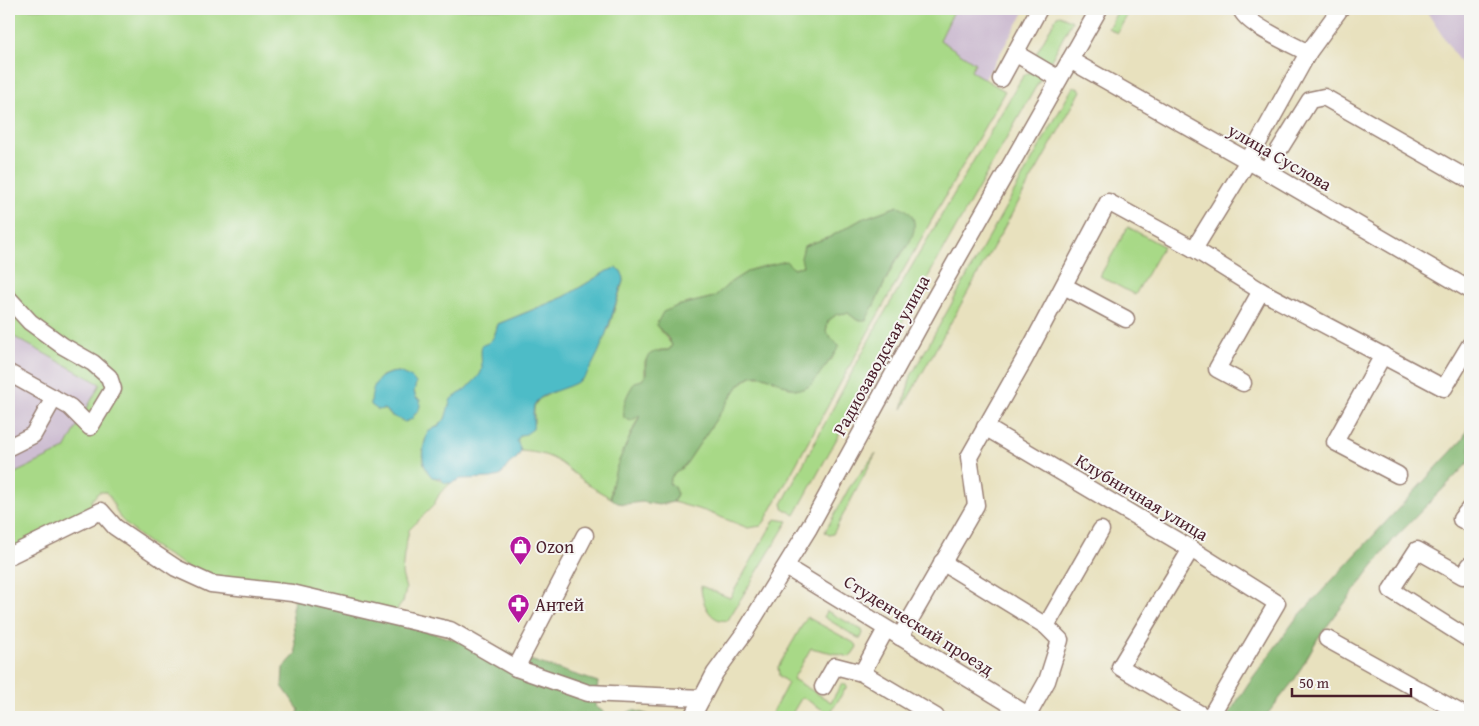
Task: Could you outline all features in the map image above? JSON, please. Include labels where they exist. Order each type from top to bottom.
[{"type":"street","points":[[1001,80],[1039,9]]},
{"type":"street","name":"Радиозаводская улица","points":[[692,717],[715,673],[745,632],[786,567],[1099,9]]},
{"type":"street","points":[[1241,9],[1241,12],[1253,22],[1308,53]]},
{"type":"street","points":[[1194,249],[1248,161],[1308,53],[1340,9]]},
{"type":"street","points":[[1015,54],[1059,78]]},
{"type":"street","name":"улица Суслова","points":[[1070,60],[1470,290]]},
{"type":"street","points":[[1266,171],[1310,100],[1324,97],[1470,180]]},
{"type":"street","points":[[862,673],[893,633],[942,562],[976,505],[969,457],[1064,286],[1108,202],[1194,249],[1261,290],[1444,388],[1470,345]]},
{"type":"street","points":[[1064,286],[1126,319]]},
{"type":"street","points":[[1243,383],[1217,369],[1261,290]]},
{"type":"street","points":[[9,300],[30,322],[62,346],[94,363],[109,377],[112,389],[90,427],[70,407],[9,373]]},
{"type":"street","points":[[1383,355],[1335,442],[1398,475]]},
{"type":"street","points":[[9,447],[33,436],[54,398]]},
{"type":"street","name":"Клубничная улица","points":[[985,428],[1190,549],[1277,603],[1210,717]]},
{"type":"street","points":[[1470,508],[1462,519],[1470,524]]},
{"type":"street","points":[[9,556],[101,511],[115,527],[147,549],[176,568],[211,584],[292,593],[450,630],[516,668],[588,693],[702,698]]},
{"type":"street","points":[[1046,626],[1101,530]]},
{"type":"street","points":[[516,668],[585,535]]},
{"type":"street","points":[[1190,549],[1120,667],[1205,717]]},
{"type":"street","points":[[1470,565],[1463,576],[1417,550],[1391,590],[1470,640]]},
{"type":"street","points":[[942,562],[1046,626],[1060,640],[1047,681],[1028,717]]},
{"type":"street","name":"Студенческий проезд","points":[[786,567],[1028,717]]},
{"type":"street","points":[[1327,639],[1445,712],[1468,717]]},
{"type":"street","points":[[823,687],[835,666],[862,673],[936,717]]},
{"type":"shaded area","points":[[955,9],[1026,9],[985,79],[971,71],[975,64],[940,40]]},
{"type":"shaded area","points":[[1425,9],[1470,9],[1470,78]]},
{"type":"shaded area","points":[[9,334],[101,384],[65,449],[9,476]]},
{"type":"green space","points":[[9,9],[955,9],[940,40],[975,63],[971,71],[1005,91],[761,526],[748,528],[705,511],[673,502],[677,494],[674,487],[669,483],[672,476],[686,464],[739,385],[751,376],[763,376],[777,380],[789,388],[808,387],[833,357],[832,338],[826,332],[828,321],[837,314],[848,313],[857,320],[873,307],[895,262],[906,248],[898,206],[862,219],[830,237],[804,246],[803,266],[793,268],[769,265],[750,270],[731,282],[714,297],[677,306],[656,325],[672,345],[669,350],[660,350],[645,361],[640,414],[618,463],[611,489],[611,498],[590,486],[556,460],[542,454],[521,451],[517,441],[520,434],[534,423],[534,406],[539,399],[553,392],[601,343],[609,327],[624,278],[607,271],[564,297],[498,324],[493,340],[488,344],[479,377],[457,396],[445,419],[428,432],[423,450],[425,466],[432,477],[451,483],[440,493],[433,506],[409,530],[402,574],[406,589],[403,602],[396,611],[209,576],[174,559],[130,528],[121,519],[106,492],[99,492],[91,501],[94,509],[9,551],[9,476],[65,449],[100,384],[9,334]],"holes":[[[399,372],[415,388],[416,398],[420,400],[418,412],[414,415],[392,416],[371,399],[382,376],[390,373]]]},
{"type":"green space","points":[[1119,9],[1131,9],[1117,33],[1108,28]]},
{"type":"green space","points":[[1060,15],[1072,21],[1050,62],[1047,63],[1038,59],[1036,54],[1057,16]]},
{"type":"green space","points":[[1033,72],[1042,76],[795,515],[784,509],[782,504],[875,329],[1023,76]]},
{"type":"green space","points":[[1073,87],[1079,88],[1081,91],[902,409],[911,376]]},
{"type":"green space","points":[[898,206],[910,213],[913,218],[914,230],[912,237],[894,263],[866,320],[857,320],[848,313],[837,314],[828,321],[826,332],[839,346],[814,382],[803,389],[796,389],[759,375],[749,377],[739,385],[686,464],[672,476],[669,483],[674,487],[677,494],[673,502],[659,505],[642,502],[626,504],[618,503],[611,498],[617,466],[640,415],[631,421],[624,418],[626,399],[635,382],[642,380],[645,376],[646,362],[650,354],[669,350],[672,345],[656,325],[663,312],[677,306],[714,297],[731,282],[750,270],[786,261],[793,268],[803,266],[801,258],[804,246],[830,237],[862,219]]},
{"type":"green space","points":[[1128,227],[1163,246],[1135,295],[1100,276]]},
{"type":"green space","points":[[1470,422],[1470,461],[1393,540],[1318,638],[1295,679],[1265,717],[1227,717],[1248,684],[1295,620],[1463,439]]},
{"type":"green space","points":[[876,453],[833,534],[829,535],[825,532],[849,488]]},
{"type":"green space","points":[[775,519],[788,521],[728,620],[716,618],[705,604],[701,586],[730,598]]},
{"type":"green space","points":[[296,593],[480,647],[508,653],[598,682],[595,706],[611,717],[297,717],[299,710],[282,686],[283,668],[296,654],[292,609]]},
{"type":"green space","points":[[827,611],[862,630],[861,638],[824,617]]},
{"type":"green space","points":[[807,617],[856,644],[857,647],[850,657],[811,648],[793,679],[831,702],[842,683],[847,686],[831,712],[828,713],[802,697],[790,717],[770,717],[788,683],[779,676],[778,667]]},
{"type":"green space","points":[[633,710],[649,715],[648,717],[620,717]]},
{"type":"water","points":[[616,268],[621,271],[624,278],[593,364],[581,380],[550,393],[537,401],[533,409],[533,429],[526,434],[520,435],[517,441],[521,451],[517,458],[509,464],[500,476],[461,479],[451,483],[445,483],[440,478],[432,477],[423,461],[424,444],[428,432],[445,419],[451,399],[469,386],[481,373],[482,345],[486,344],[495,335],[498,324],[564,297],[607,271]]},
{"type":"water","points":[[399,372],[412,378],[416,383],[414,392],[416,398],[420,400],[418,411],[412,419],[405,422],[392,416],[384,409],[378,410],[371,405],[372,392],[377,381],[386,375]]},
{"type":"place","name":"Ozon","points":[[520,565]]},
{"type":"place","name":"Антей","points":[[519,623]]}]
